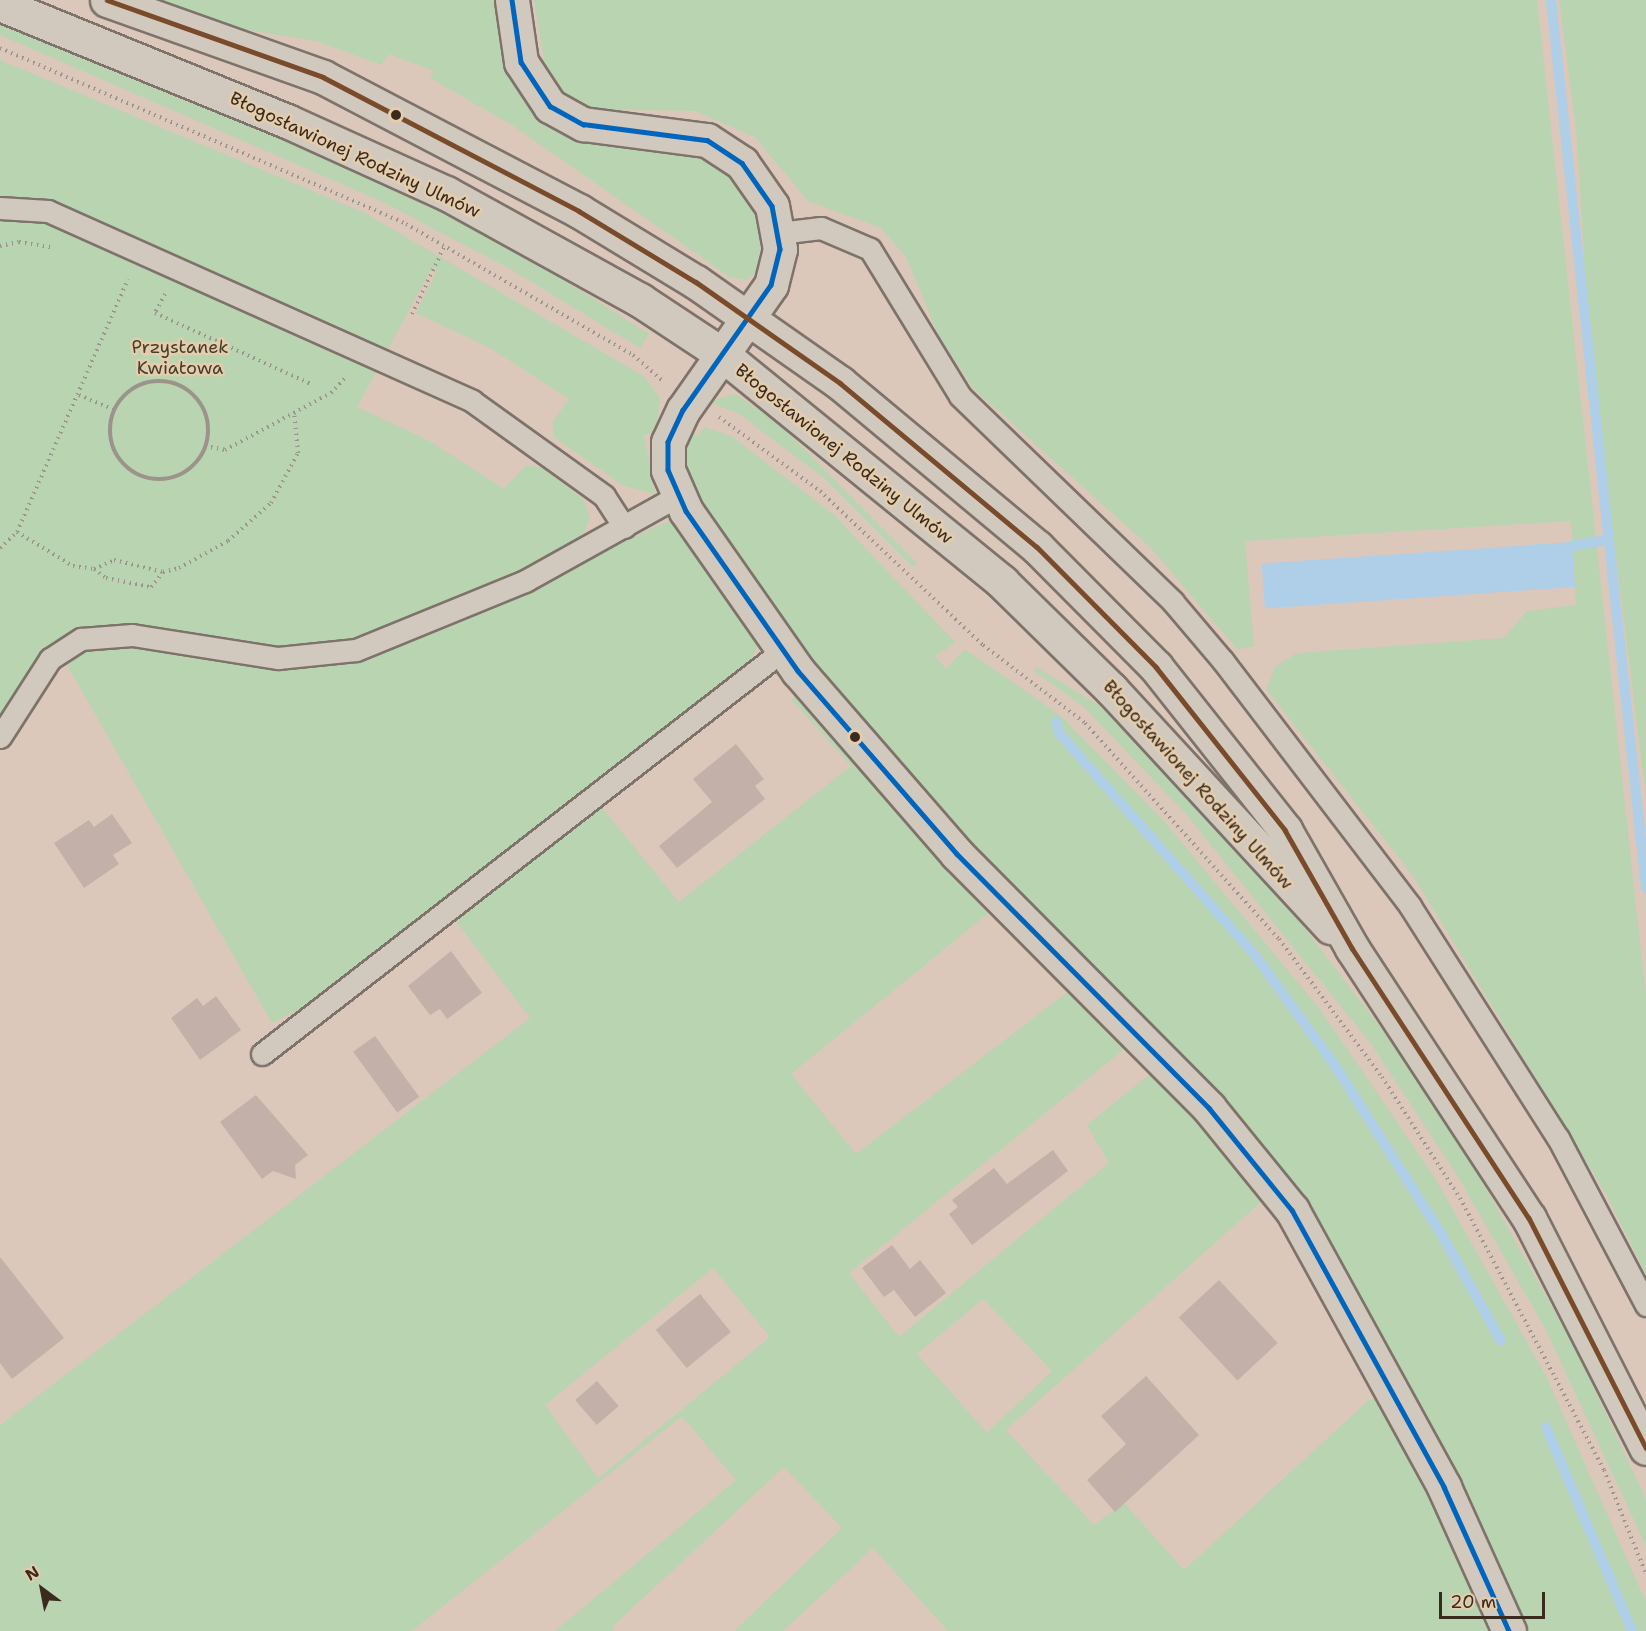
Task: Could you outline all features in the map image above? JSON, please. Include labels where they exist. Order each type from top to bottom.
[{"type":"main road","name":"Błogosławionej Rodziny Ulmów","points":[[107,0],[260,51],[362,95],[579,211],[752,319],[900,428],[1104,611],[1197,714],[1285,830],[1352,948],[1529,1218],[1646,1449]]},
{"type":"main road","points":[[512,0],[521,62],[550,106],[583,124],[688,133],[726,149],[753,175],[772,207],[779,233],[777,269],[752,319],[723,356],[671,434],[667,461],[678,496],[782,651],[957,854],[1209,1108],[1292,1210],[1444,1487],[1509,1631]]},
{"type":"main road","name":"Błogosławionej Rodziny Ulmów","points":[[0,4],[287,121],[446,193],[640,300],[723,356],[1002,582],[1111,689],[1352,948]]},
{"type":"lane","points":[[0,208],[48,211],[360,346],[489,410],[604,496],[624,526]]},
{"type":"lane","points":[[779,233],[821,228],[870,249],[960,396],[1173,602],[1223,661],[1362,836],[1417,916],[1558,1138],[1646,1305]]},
{"type":"lane","points":[[0,737],[50,659],[81,639],[132,635],[278,658],[333,655],[461,611],[678,496]]},
{"type":"lane","points":[[262,1054],[782,651]]},
{"type":"path","points":[[0,48],[359,201],[445,245],[633,355],[666,388]]},
{"type":"path","points":[[0,246],[19,242],[58,249]]},
{"type":"path","points":[[412,314],[445,245]]},
{"type":"path","points":[[121,275],[130,279],[136,277]]},
{"type":"path","points":[[0,548],[17,532],[130,279]]},
{"type":"path","points":[[164,287],[155,313],[313,385]]},
{"type":"path","points":[[205,446],[225,450],[339,388],[360,346]]},
{"type":"path","points":[[158,380],[180,385],[203,408],[205,446],[182,473],[163,479],[143,476],[114,449],[114,410],[136,386],[158,380]]},
{"type":"path","points":[[79,395],[114,410]]},
{"type":"path","points":[[17,532],[73,566],[94,569],[106,578],[151,587],[163,572],[228,541],[271,503],[298,453],[294,412]]},
{"type":"path","points":[[709,416],[729,421],[787,465],[982,645],[1085,723],[1272,930],[1376,1068],[1460,1198],[1585,1432],[1646,1574]]},
{"type":"path","points":[[94,569],[114,560],[163,572]]},
{"type":"green space","points":[[162,0],[498,0],[503,60],[528,100],[688,148],[728,169],[758,208],[766,242],[760,269],[746,280],[730,277],[512,125],[430,78],[434,71],[389,54],[381,65],[317,41],[237,28]]},
{"type":"green space","points":[[534,0],[1537,0],[1646,997],[1646,1274],[1606,1194],[1414,877],[1266,689],[1276,666],[1297,653],[1504,638],[1527,611],[1576,605],[1571,521],[1245,541],[1254,646],[1238,650],[1150,547],[973,388],[938,334],[906,257],[881,228],[808,201],[755,137],[695,111],[593,109],[563,93],[545,65]]},
{"type":"green space","points":[[1559,0],[1646,0],[1646,796],[1589,341],[1577,136]]},
{"type":"green space","points":[[0,17],[384,182],[548,270],[649,334],[640,348],[512,270],[381,201],[0,35]]},
{"type":"green space","name":"Przystanek Kwiatowa","points":[[0,60],[365,213],[645,377],[660,398],[656,431],[644,435],[655,494],[624,486],[554,437],[553,421],[569,399],[488,347],[416,313],[437,270],[432,267],[357,407],[428,440],[504,489],[526,465],[543,468],[584,500],[590,517],[582,538],[566,553],[363,640],[295,650],[88,630],[0,727]]},
{"type":"green space","points":[[735,394],[776,421],[917,563],[913,567],[824,478],[738,413],[708,402]]},
{"type":"green space","points":[[705,427],[731,436],[832,513],[956,643],[935,656],[946,669],[965,649],[1061,716],[1164,821],[1320,1009],[1435,1178],[1546,1376],[1646,1602],[1646,1631],[1518,1631],[1324,1244],[821,681],[683,478],[682,449],[690,431],[697,436]]},
{"type":"green space","points":[[668,521],[675,522],[759,641],[749,667],[320,999],[272,1023],[63,658],[108,642],[303,665],[556,574]]},
{"type":"green space","points":[[1036,667],[1117,716],[1270,883],[1390,1040],[1474,1167],[1577,1352],[1646,1499],[1646,1546],[1545,1328],[1454,1170],[1369,1041],[1185,813],[1084,707],[1034,671]]},
{"type":"green space","points":[[804,689],[996,907],[791,1074],[856,1154],[1074,987],[1129,1045],[849,1273],[899,1337],[1109,1163],[1087,1125],[1156,1069],[1264,1199],[1006,1430],[1094,1525],[1124,1503],[1184,1570],[1369,1400],[1381,1396],[1500,1631],[948,1631],[873,1548],[783,1631],[734,1631],[842,1528],[784,1467],[612,1627],[615,1631],[555,1631],[736,1480],[682,1416],[412,1631],[0,1631],[0,1425],[530,1018],[455,920],[295,1044],[298,1037],[599,804],[679,902],[851,766],[791,699]],"holes":[[[713,1268],[770,1337],[598,1478],[545,1405]],[[983,1299],[1052,1371],[987,1433],[917,1354]]]},
{"type":"water","points":[[1572,542],[1575,587],[1265,609],[1262,564]]},
{"type":"building","points":[[736,744],[764,779],[755,786],[765,799],[677,868],[659,846],[712,802],[693,779]]},
{"type":"building","points":[[112,814],[132,843],[113,855],[119,864],[84,888],[54,843],[89,820],[94,827]]},
{"type":"building","points":[[451,951],[482,993],[447,1019],[440,1009],[430,1015],[408,986]]},
{"type":"building","points":[[216,996],[241,1030],[200,1060],[171,1018],[197,998],[203,1006]]},
{"type":"building","points":[[375,1036],[419,1097],[397,1113],[353,1052]]},
{"type":"building","points":[[256,1095],[308,1155],[295,1165],[296,1179],[273,1171],[262,1179],[220,1122]]},
{"type":"building","points":[[1053,1150],[1068,1171],[972,1245],[949,1214],[958,1207],[952,1200],[994,1168],[1007,1184]]},
{"type":"building","points":[[892,1245],[910,1269],[920,1260],[946,1293],[915,1317],[894,1290],[884,1297],[862,1268]]},
{"type":"building","points":[[0,1257],[64,1338],[12,1379],[0,1363]]},
{"type":"building","points":[[1219,1280],[1278,1343],[1237,1380],[1179,1318]]},
{"type":"building","points":[[700,1294],[731,1332],[687,1368],[656,1330]]},
{"type":"building","points":[[1146,1376],[1199,1435],[1115,1512],[1087,1480],[1126,1444],[1101,1416]]},
{"type":"building","points":[[597,1381],[619,1406],[597,1425],[575,1400]]},
{"type":"waterway","points":[[1551,0],[1646,888]]},
{"type":"waterway","points":[[1572,546],[1605,540]]},
{"type":"waterway","points":[[1056,722],[1060,734],[1254,954],[1336,1067],[1442,1235],[1501,1341]]},
{"type":"waterway","points":[[1546,1427],[1632,1631]]},
{"type":"transit line","points":[[107,0],[323,77],[579,211],[696,282],[840,383],[1037,547],[1156,667],[1285,830],[1352,948],[1529,1218],[1646,1448]]},
{"type":"transit line","points":[[512,0],[521,62],[550,106],[583,124],[707,140],[742,163],[772,206],[780,249],[771,285],[683,410],[668,442],[668,470],[686,511],[798,671],[957,854],[1209,1108],[1292,1210],[1444,1487],[1509,1631]]}]
